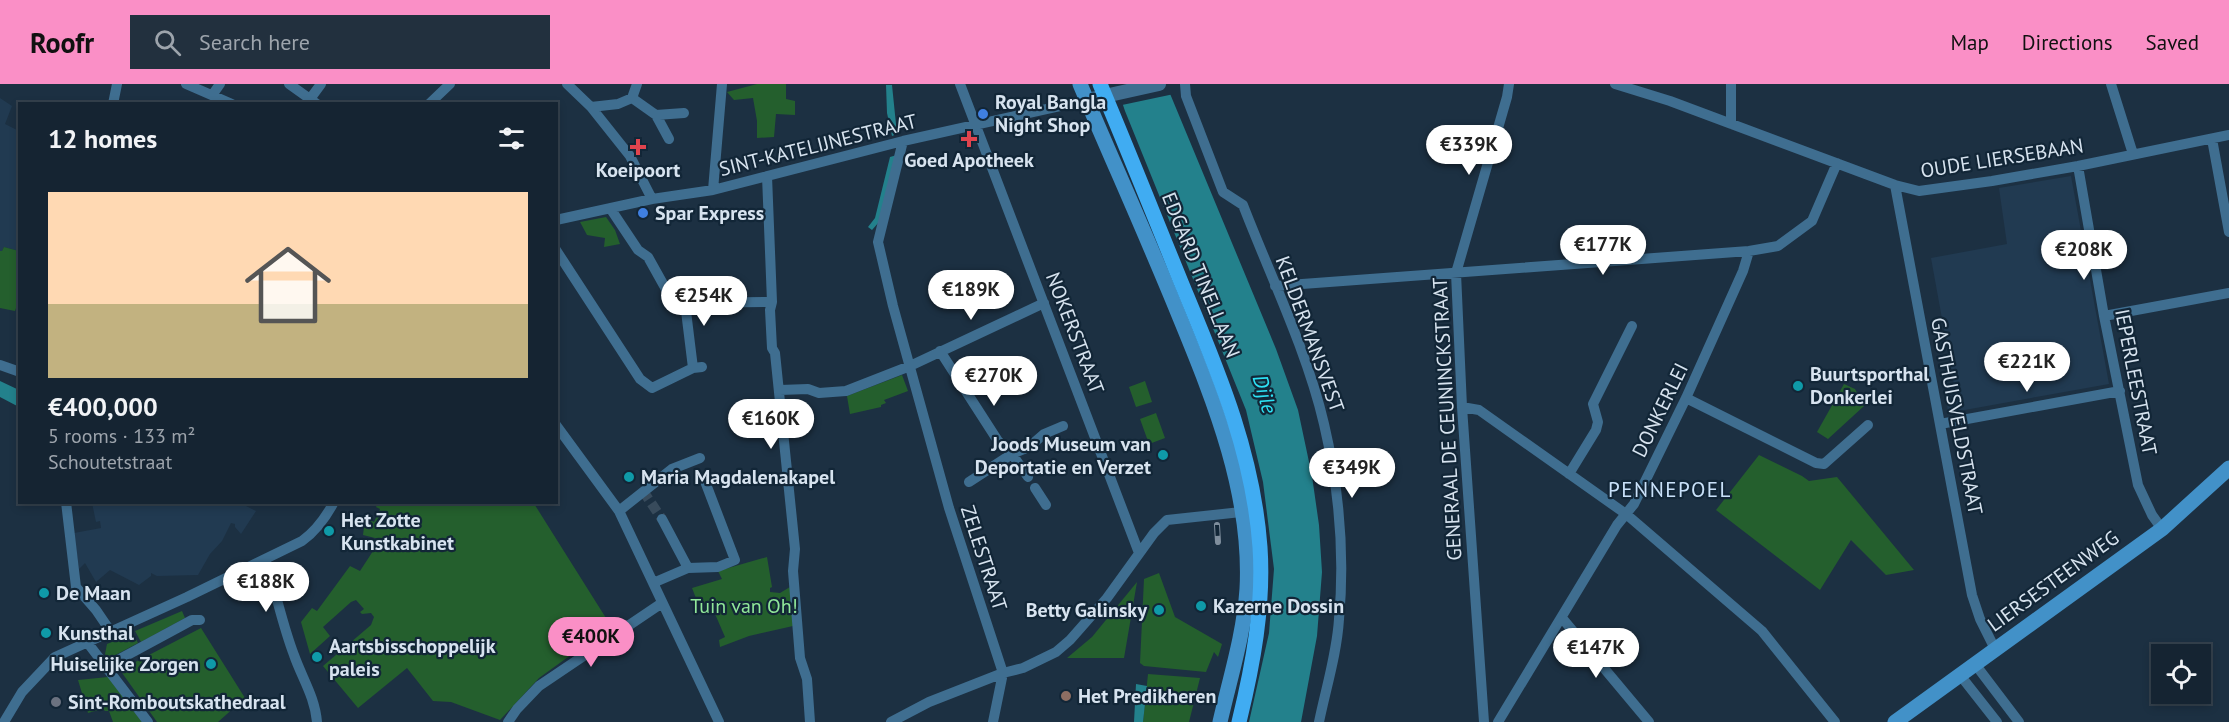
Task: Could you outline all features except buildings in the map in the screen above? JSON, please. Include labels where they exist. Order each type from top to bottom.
[{"type":"main road","name":"EDGARD TINELLAAN","points":[[1080,84],[1141,222],[1212,399],[1233,464],[1246,559],[1244,615],[1220,722]]},
{"type":"main road","name":"EDGARD TINELLAAN","points":[[1107,91],[1230,402],[1251,476],[1260,548],[1258,620],[1252,663],[1239,722]]},
{"type":"main road","name":"LIERSESTEENWEG","points":[[1895,722],[2162,529],[2229,468]]},
{"type":"street","points":[[113,102],[117,84]]},
{"type":"street","points":[[186,84],[228,102]]},
{"type":"street","points":[[213,94],[220,84]]},
{"type":"street","points":[[290,84],[313,101],[321,84]]},
{"type":"street","points":[[431,102],[450,84]]},
{"type":"street","points":[[567,84],[591,107],[630,156],[652,199]]},
{"type":"street","points":[[591,107],[618,104],[632,98],[637,84]]},
{"type":"street","points":[[713,190],[722,84]]},
{"type":"street","name":"NOKERSTRAAT","points":[[960,84],[1139,553]]},
{"type":"street","points":[[1087,100],[1107,91],[1159,84]]},
{"type":"street","name":"KELDERMANSVEST","points":[[1185,84],[1186,96],[1223,192],[1243,205],[1307,368],[1324,422],[1336,479],[1341,555],[1341,602],[1339,622],[1318,722]]},
{"type":"street","name":"GENERAAL DE CEUNINCKSTRAAT","points":[[1484,722],[1462,407],[1456,273],[1509,84]]},
{"type":"street","name":"OUDE LIERSEBAAN","points":[[1615,84],[1670,101],[1896,185],[1919,191],[1992,182],[2229,135]]},
{"type":"street","points":[[1731,84],[1731,124]]},
{"type":"street","points":[[2111,84],[2133,154]]},
{"type":"street","points":[[632,98],[656,115],[669,140]]},
{"type":"street","name":"SINT-KATELIJNESTRAAT","points":[[558,220],[652,199],[713,190],[903,141],[1087,100]]},
{"type":"street","points":[[656,115],[684,113]]},
{"type":"street","points":[[2212,139],[2229,232]]},
{"type":"street","name":"ZELESTRAAT","points":[[903,141],[878,242],[949,508],[1003,673]]},
{"type":"street","points":[[1275,286],[1749,251],[1778,246],[1812,221],[1837,163]]},
{"type":"street","name":"IEPERLEESTRAAT","points":[[2078,166],[2104,315],[2138,485],[2152,515],[2162,529]]},
{"type":"street","points":[[766,176],[772,348],[775,353],[780,390],[795,549],[793,571],[800,658],[807,679],[810,722]]},
{"type":"street","name":"GASTHUISVELDSTRAAT","points":[[1896,185],[1972,595],[1980,619],[1995,649]]},
{"type":"street","points":[[610,208],[638,250],[648,257],[672,300],[686,303],[772,302]]},
{"type":"street","name":"DONKERLEI","points":[[1498,722],[1617,525],[1634,504],[1686,398],[1743,271],[1749,251]]},
{"type":"street","points":[[558,253],[640,379],[652,388],[698,368],[686,303]]},
{"type":"street","points":[[2104,315],[2229,293]]},
{"type":"street","points":[[780,390],[808,389],[819,393],[846,391],[910,366],[1044,303]]},
{"type":"street","points":[[1569,474],[1596,430],[1598,422],[1593,404],[1632,326]]},
{"type":"street","points":[[940,351],[998,441],[1012,453],[1028,477]]},
{"type":"street","points":[[0,365],[18,371]]},
{"type":"street","points":[[1940,424],[2120,391]]},
{"type":"street","points":[[1686,398],[1816,463],[1824,464],[1868,426]]},
{"type":"street","points":[[1462,407],[1479,410],[1626,514],[1762,631],[1834,722]]},
{"type":"street","points":[[969,482],[1012,453],[1029,447],[1044,434],[1063,426]]},
{"type":"street","points":[[558,428],[619,511],[719,722]]},
{"type":"street","points":[[619,511],[672,469],[700,458]]},
{"type":"street","points":[[653,583],[688,568],[718,567],[735,560],[706,484]]},
{"type":"street","points":[[1035,488],[1046,505]]},
{"type":"street","points":[[891,722],[928,702],[1003,673],[1023,668],[1056,652],[1070,640],[1107,598],[1154,533],[1167,520],[1241,512],[1255,502]]},
{"type":"street","points":[[66,504],[76,587],[111,632]]},
{"type":"street","points":[[4,722],[22,692],[45,666],[66,651],[265,560],[310,535],[327,516],[333,504]]},
{"type":"street","points":[[662,519],[688,568]]},
{"type":"street","points":[[265,560],[294,656],[312,700],[317,722]]},
{"type":"street","points":[[508,722],[539,686],[662,603]]},
{"type":"street","points":[[1562,618],[1649,722]]},
{"type":"street","points":[[105,667],[192,620],[200,620]]},
{"type":"street","points":[[87,642],[148,722]]},
{"type":"street","points":[[1975,664],[2019,722]]},
{"type":"street","points":[[993,722],[1003,673]]},
{"type":"street","points":[[1960,675],[1997,722]]},
{"type":"shaded area","points":[[0,98],[12,106],[5,124],[18,130],[18,251],[4,247],[0,251]]},
{"type":"shaded area","points":[[2071,176],[2109,384],[1948,413],[1947,404],[1957,401],[1931,258],[2007,244],[1999,188]]},
{"type":"shaded area","points":[[92,504],[242,504],[256,511],[241,534],[235,524],[231,523],[222,541],[210,554],[198,575],[157,576],[151,573],[151,576],[139,585],[110,570],[96,582],[85,563],[79,569],[74,533],[101,528],[100,521],[96,522]]},
{"type":"green space","points":[[757,84],[786,84],[786,99],[795,101],[795,115],[776,114],[774,137],[757,138],[753,98],[734,100],[727,92]]},
{"type":"green space","points":[[606,217],[615,230],[620,244],[604,247],[605,238],[587,235],[580,222]]},
{"type":"green space","points":[[4,247],[18,251],[18,306],[15,311],[0,308],[0,251]]},
{"type":"green space","points":[[902,375],[908,391],[884,400],[886,403],[881,407],[850,414],[847,396]]},
{"type":"green space","points":[[1145,381],[1152,402],[1136,407],[1129,387]]},
{"type":"green space","points":[[1844,384],[1855,389],[1864,406],[1828,439],[1817,432]]},
{"type":"green space","points":[[1156,413],[1165,438],[1149,444],[1140,419]]},
{"type":"green space","points":[[1759,455],[1809,481],[1837,477],[1914,570],[1886,575],[1851,540],[1820,590],[1716,510]]},
{"type":"green space","points":[[378,504],[534,504],[611,626],[539,678],[500,720],[451,702],[433,701],[407,668],[358,708],[323,666],[371,625],[374,617],[371,613],[362,614],[360,612],[364,609],[356,600],[351,602],[323,627],[330,636],[310,654],[301,622],[312,608],[317,611],[350,566],[360,571],[373,551],[385,551],[387,541],[363,535],[364,527],[357,525],[361,516],[374,522],[380,509],[376,507]]},
{"type":"green space","name":"Tuin van Oh!","points":[[767,557],[772,587],[770,592],[780,593],[790,587],[793,626],[749,636],[720,647],[719,640],[725,637],[712,607],[701,611],[692,588],[722,579],[718,571]]},
{"type":"green space","points":[[1159,573],[1175,617],[1222,644],[1218,657],[1214,652],[1206,672],[1144,666],[1140,663],[1144,579]]},
{"type":"green space","points":[[1137,582],[1124,658],[1067,658],[1092,637]]},
{"type":"green space","points":[[182,611],[185,618],[141,642],[135,631]]},
{"type":"green space","points":[[201,628],[245,698],[218,722],[157,722],[120,670]]},
{"type":"green space","points":[[133,633],[138,643],[108,659],[105,654],[107,644]]},
{"type":"green space","points":[[1148,674],[1200,678],[1189,722],[1143,722]]},
{"type":"green space","points":[[108,677],[142,722],[113,722],[109,711],[101,707],[99,710],[88,713],[78,680]]},
{"type":"water","name":"Dijle","points":[[1116,84],[1166,84],[1276,349],[1298,410],[1312,476],[1319,525],[1322,572],[1317,636],[1301,722],[1249,722],[1269,633],[1274,569],[1263,482],[1246,410]]},
{"type":"water","points":[[886,85],[892,85],[897,134],[892,136],[887,113]]},
{"type":"water","points":[[897,155],[879,222],[872,230],[868,227],[875,218],[890,157]]},
{"type":"water","points":[[0,381],[18,390],[18,406],[0,397]]},
{"type":"water","points":[[1136,684],[1147,686],[1143,722],[1134,722]]},
{"type":"pier","points":[[1114,84],[1169,84],[1174,94],[1122,105]]},
{"type":"tunnel","points":[[643,491],[662,519]]},
{"type":"railway","points":[[1217,525],[1218,542]]},
{"type":"place","name":"Royal Bangla Night Shop","points":[[983,114]]},
{"type":"place","name":"Goed Apotheek","points":[[969,139]]},
{"type":"place","name":"Koeipoort","points":[[638,147]]},
{"type":"place","name":"Spar Express","points":[[643,213]]},
{"type":"place","name":"Buurtsporthal Donkerlei","points":[[1798,386]]},
{"type":"place","name":"Joods Museum van Deportatie en Verzet","points":[[1163,455]]},
{"type":"place","name":"Maria Magdalenakapel","points":[[629,477]]},
{"type":"place","name":"Het Zotte Kunstkabinet","points":[[329,531]]},
{"type":"place","name":"De Maan","points":[[44,593]]},
{"type":"place","name":"Kazerne Dossin","points":[[1201,606]]},
{"type":"place","name":"Betty Galinsky","points":[[1159,610]]},
{"type":"place","name":"Kunsthal","points":[[46,633]]},
{"type":"place","name":"Aartsbisschoppelijk paleis","points":[[317,657]]},
{"type":"place","name":"Huiselijke Zorgen","points":[[211,664]]},
{"type":"place","name":"Het Predikheren","points":[[1066,696]]},
{"type":"place","name":"Sint-Romboutskathedraal","points":[[56,702]]},
{"type":"district","name":"PENNEPOEL","points":[[1670,489]]}]
